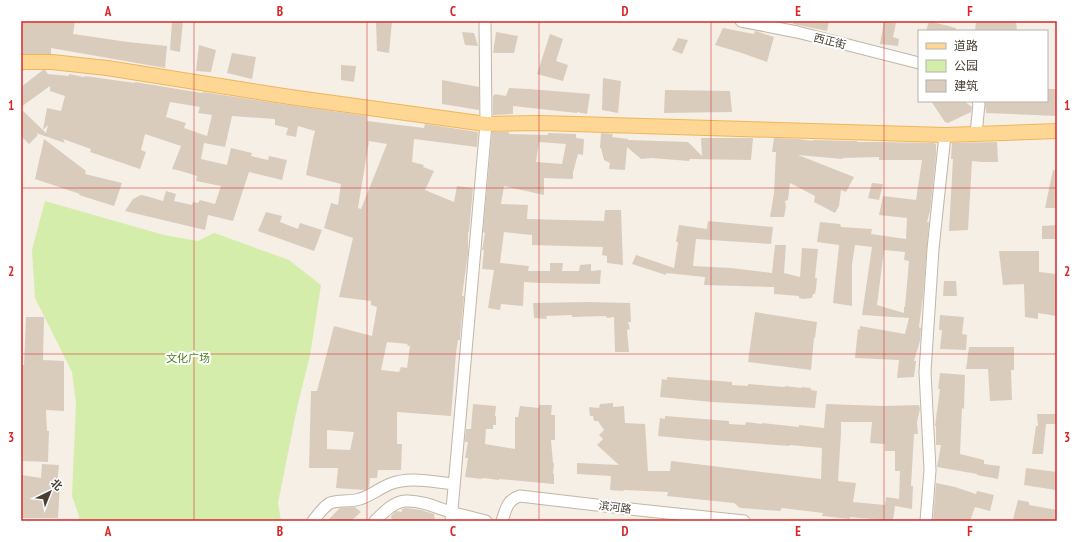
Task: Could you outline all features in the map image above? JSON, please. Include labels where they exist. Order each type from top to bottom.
[{"type":"main road","points":[[21,62],[52,62],[107,68],[290,97],[486,124],[541,124],[945,135],[1057,131]]},
{"type":"street","points":[[451,517],[486,124],[485,21]]},
{"type":"street","name":"西正街","points":[[741,21],[797,32],[918,63]]},
{"type":"street","points":[[976,134],[978,102]]},
{"type":"street","points":[[926,521],[930,470],[925,372],[934,249],[945,135]]},
{"type":"street","points":[[313,521],[331,502],[358,500],[391,483],[403,480],[420,480],[454,484]]},
{"type":"street","name":"滨河路","points":[[503,520],[508,504],[513,498],[520,496],[744,521]]},
{"type":"street","points":[[375,521],[390,507],[405,501],[426,503],[451,517],[486,521]]},
{"type":"green space","name":"文化广场","points":[[45,201],[164,235],[198,241],[214,233],[289,260],[321,285],[310,355],[297,408],[278,503],[281,521],[79,521],[79,516],[72,496],[76,403],[72,372],[35,298],[32,250]]},
{"type":"building","points":[[21,21],[75,21],[73,34],[167,46],[165,68],[51,48],[51,54],[21,54]]},
{"type":"building","points":[[172,21],[183,21],[180,52],[170,50]]},
{"type":"building","points":[[376,21],[392,21],[389,53],[377,51]]},
{"type":"building","points":[[793,21],[829,21],[827,31],[793,24]]},
{"type":"building","points":[[884,21],[896,23],[893,37],[899,39],[898,46],[880,44]]},
{"type":"building","points":[[929,21],[956,28],[955,30],[926,30]]},
{"type":"building","points":[[976,21],[1016,21],[1017,30],[975,30]]},
{"type":"building","points":[[723,28],[754,34],[755,31],[774,37],[767,62],[715,45]]},
{"type":"building","points":[[462,32],[474,33],[478,46],[465,45]]},
{"type":"building","points":[[496,32],[518,36],[514,53],[493,53]]},
{"type":"building","points":[[550,34],[563,39],[556,61],[568,65],[563,81],[537,74]]},
{"type":"building","points":[[678,38],[688,40],[682,54],[672,50]]},
{"type":"building","points":[[199,45],[216,50],[211,72],[196,71]]},
{"type":"building","points":[[232,53],[256,57],[252,79],[227,73]]},
{"type":"building","points":[[341,65],[356,66],[354,82],[341,80]]},
{"type":"building","points":[[45,70],[48,74],[69,76],[69,74],[135,82],[367,116],[367,121],[424,128],[425,124],[478,132],[477,147],[414,139],[412,162],[424,165],[423,167],[434,171],[425,190],[454,202],[457,186],[473,188],[468,232],[468,253],[462,296],[464,296],[460,340],[458,340],[456,353],[451,416],[397,412],[397,444],[402,444],[401,470],[378,470],[377,478],[370,478],[369,487],[365,490],[336,488],[338,468],[309,468],[311,391],[317,391],[334,326],[372,336],[377,307],[371,305],[371,301],[339,297],[353,238],[324,228],[331,203],[338,205],[341,184],[306,175],[315,131],[298,126],[296,137],[286,135],[288,128],[275,125],[275,119],[232,116],[225,147],[204,143],[201,159],[227,165],[231,148],[252,153],[251,156],[268,160],[269,156],[287,160],[282,180],[249,172],[233,221],[208,215],[205,230],[125,211],[133,199],[141,195],[163,201],[166,191],[176,194],[174,201],[192,205],[193,202],[198,203],[200,200],[215,204],[221,186],[196,181],[197,176],[172,169],[181,146],[145,134],[141,150],[146,152],[140,169],[90,152],[91,149],[63,139],[65,143],[36,133],[38,135],[29,144],[21,136],[21,109],[46,133],[48,125],[43,130],[47,108],[61,111],[65,96],[50,91],[50,86],[21,107],[21,87]],"holes":[[[170,102],[200,107],[198,113],[212,115],[207,136],[184,128],[186,123],[166,117]],[[369,141],[387,144],[361,209],[358,208]],[[387,342],[408,344],[407,346],[410,346],[407,368],[401,367],[399,372],[381,370]],[[327,430],[354,432],[350,450],[327,449]]]},
{"type":"building","points":[[603,78],[621,81],[618,113],[602,110]]},
{"type":"building","points":[[442,80],[479,87],[479,110],[442,104]]},
{"type":"building","points":[[509,88],[590,94],[587,114],[513,106],[513,114],[493,115],[493,96],[495,94],[506,96]]},
{"type":"building","points":[[1048,89],[1056,89],[1057,116],[986,113],[985,102],[1048,102]]},
{"type":"building","points":[[665,90],[730,91],[732,112],[664,113]]},
{"type":"building","points":[[932,102],[965,102],[972,107],[971,112],[948,123],[945,122]]},
{"type":"building","points":[[492,132],[548,135],[548,133],[576,134],[576,138],[584,139],[583,155],[578,154],[573,172],[573,179],[544,178],[544,195],[504,186],[501,204],[528,205],[527,219],[604,221],[605,210],[621,210],[623,265],[607,263],[607,256],[602,255],[603,247],[532,245],[532,235],[504,232],[500,263],[529,266],[528,271],[550,271],[550,263],[563,263],[562,271],[579,271],[580,265],[591,264],[591,271],[601,270],[600,284],[524,282],[523,306],[501,304],[500,310],[488,308],[494,270],[482,269],[484,250],[482,250],[485,233],[483,232]],"holes":[[[539,142],[566,144],[562,164],[536,162]]]},
{"type":"building","points":[[601,133],[613,134],[612,137],[628,140],[688,142],[702,156],[701,138],[753,138],[751,160],[690,159],[689,161],[651,158],[641,159],[627,147],[625,170],[609,169],[610,163],[604,160],[600,148]]},
{"type":"building","points":[[774,138],[813,141],[936,144],[930,211],[927,222],[929,222],[919,327],[921,328],[920,341],[914,361],[916,361],[914,377],[897,378],[899,360],[855,358],[858,329],[860,330],[860,326],[905,334],[909,318],[862,315],[872,247],[855,245],[852,264],[852,306],[833,303],[839,245],[817,242],[820,222],[840,224],[841,227],[872,229],[871,234],[906,239],[907,218],[879,215],[883,196],[916,200],[922,160],[879,160],[879,157],[843,159],[798,155],[854,177],[846,192],[841,190],[839,206],[835,213],[814,202],[815,196],[790,183],[788,200],[785,201],[786,207],[784,217],[770,217],[774,193],[776,152],[772,152]],"holes":[[[884,250],[905,252],[904,260],[909,261],[904,313],[877,305]]]},
{"type":"building","points":[[44,139],[86,171],[85,174],[122,183],[114,206],[35,179]]},
{"type":"building","points":[[997,142],[998,162],[972,161],[968,230],[949,231],[953,159],[951,159],[952,143]]},
{"type":"building","points":[[1053,170],[1057,171],[1057,208],[1045,208]]},
{"type":"building","points":[[872,183],[883,184],[879,200],[868,198]]},
{"type":"building","points":[[266,212],[282,216],[280,222],[298,229],[300,223],[322,230],[314,251],[258,231]]},
{"type":"building","points":[[708,221],[773,227],[771,244],[696,239],[693,266],[731,268],[772,273],[775,245],[786,245],[784,273],[800,277],[802,248],[818,249],[815,294],[813,294],[812,298],[803,299],[799,298],[799,296],[774,294],[774,287],[704,285],[705,277],[666,273],[666,275],[632,264],[636,255],[674,268],[679,225],[707,229]]},
{"type":"building","points":[[1057,225],[1057,239],[1042,239],[1042,226]]},
{"type":"building","points":[[999,251],[1039,251],[1039,272],[1057,274],[1057,316],[1038,313],[1038,319],[1025,317],[1024,284],[1003,285]]},
{"type":"building","points":[[944,281],[956,281],[957,296],[943,296]]},
{"type":"building","points":[[533,303],[630,303],[631,322],[628,322],[630,329],[627,330],[629,352],[615,352],[614,317],[572,317],[572,315],[546,316],[547,319],[534,318]]},
{"type":"building","points":[[755,312],[817,322],[811,370],[748,362]]},
{"type":"building","points":[[940,315],[964,317],[962,334],[967,335],[966,350],[940,349],[942,330],[939,330]]},
{"type":"building","points":[[26,317],[44,317],[43,360],[64,361],[64,411],[46,410],[47,431],[49,431],[48,462],[21,460],[21,365],[24,365]]},
{"type":"building","points":[[969,347],[1014,347],[1014,370],[1011,370],[1012,400],[990,401],[988,369],[966,369]]},
{"type":"building","points":[[940,373],[965,375],[960,454],[984,460],[984,464],[1000,466],[998,479],[937,467],[941,445],[936,445],[935,426],[940,389],[938,389]]},
{"type":"building","points":[[667,377],[732,382],[732,385],[748,386],[748,384],[811,388],[811,390],[817,391],[815,408],[712,402],[660,397],[662,379],[667,380]]},
{"type":"building","points":[[613,403],[613,407],[624,406],[625,423],[645,424],[648,471],[670,471],[671,461],[821,479],[822,448],[658,436],[660,418],[665,419],[665,416],[729,421],[729,424],[745,425],[746,422],[824,428],[826,404],[884,406],[919,405],[920,409],[917,422],[918,434],[914,434],[911,486],[913,486],[912,509],[895,506],[893,521],[850,517],[850,519],[822,516],[823,513],[782,508],[780,511],[740,508],[734,503],[667,496],[668,492],[610,490],[611,476],[577,474],[577,463],[619,465],[597,445],[603,439],[599,435],[604,430],[598,421],[594,421],[593,416],[590,416],[589,407],[599,408],[600,404]],"holes":[[[841,422],[872,422],[870,443],[885,444],[885,451],[895,451],[895,471],[900,471],[899,499],[886,497],[885,505],[853,502],[856,483],[838,481]]]},
{"type":"building","points":[[473,404],[496,406],[496,425],[493,425],[493,429],[486,429],[485,444],[515,449],[515,417],[518,417],[520,406],[539,408],[539,405],[552,405],[551,415],[555,415],[555,440],[551,440],[554,463],[554,484],[465,477],[468,458],[465,458],[468,442],[465,442],[466,429],[471,429]]},
{"type":"building","points":[[1037,414],[1057,414],[1057,424],[1046,424],[1043,454],[1032,454],[1036,426],[1038,426]]},
{"type":"building","points":[[42,464],[59,465],[57,484],[60,484],[58,518],[21,518],[22,475],[41,478]]},
{"type":"building","points":[[1026,468],[1057,472],[1056,490],[1024,485]]},
{"type":"building","points":[[936,483],[976,494],[977,491],[994,495],[990,511],[975,507],[970,521],[933,521]]},
{"type":"building","points":[[1018,500],[1029,502],[1029,505],[1057,510],[1057,521],[1018,521],[1013,519]]},
{"type":"building","points":[[355,507],[361,512],[351,521],[327,521],[340,508]]},
{"type":"building","points":[[406,508],[434,514],[435,521],[392,521],[391,516],[396,511],[402,512],[402,509]]}]
